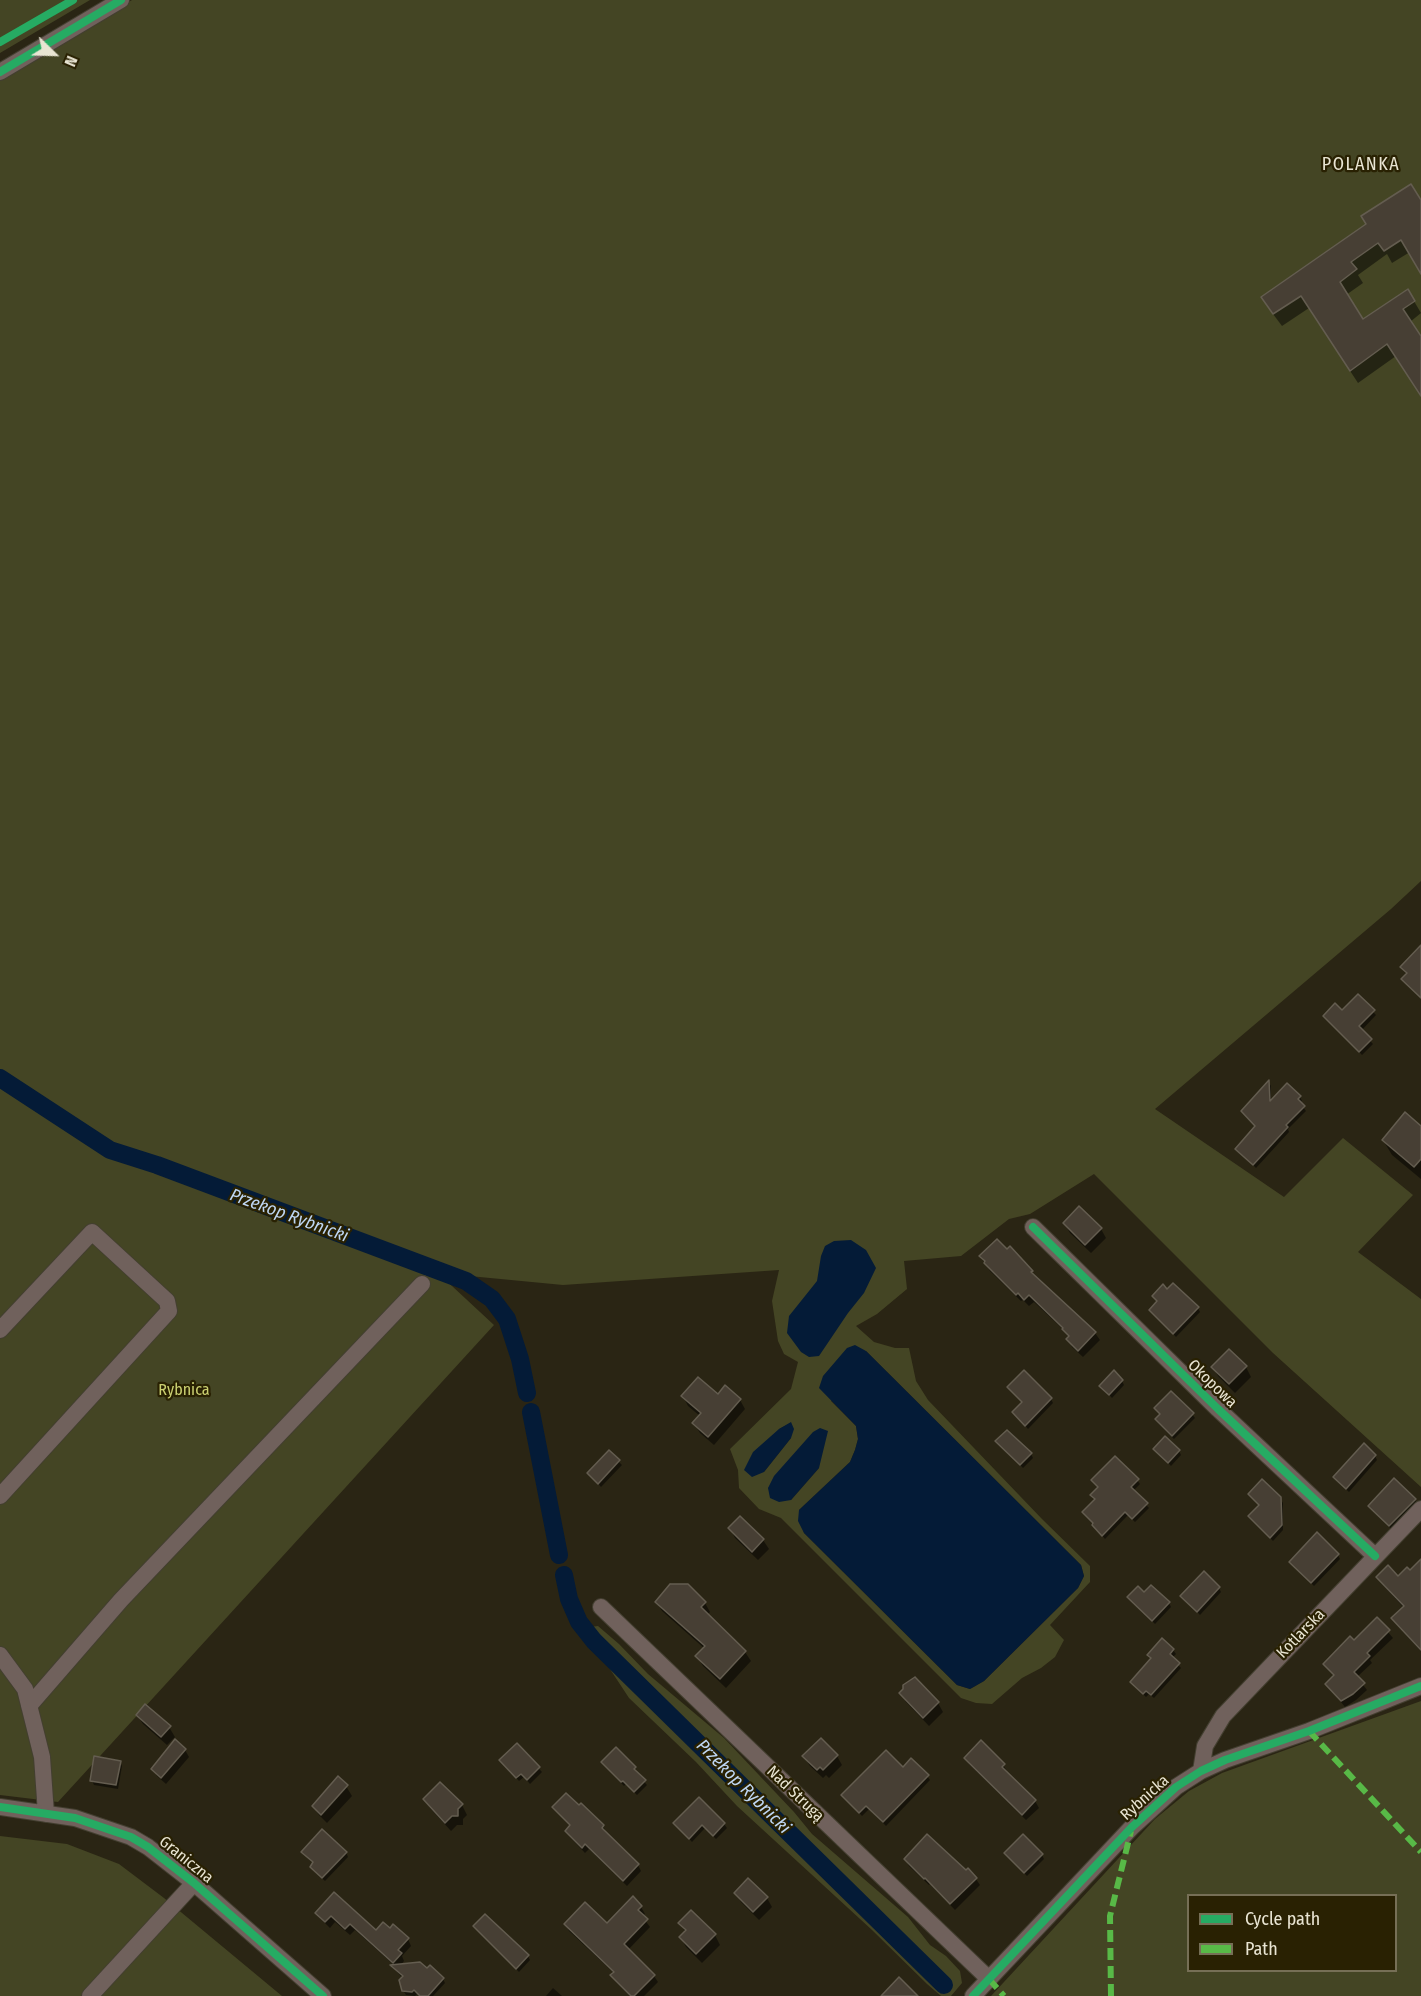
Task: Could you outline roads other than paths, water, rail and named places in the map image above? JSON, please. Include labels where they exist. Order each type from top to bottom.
[{"type":"street","points":[[0,72],[121,0]]},
{"type":"street","name":"Okopowa","points":[[1033,1227],[1218,1409],[1375,1556]]},
{"type":"street","points":[[0,1330],[92,1232],[167,1300],[169,1311],[0,1496]]},
{"type":"street","points":[[29,1706],[121,1600],[422,1284]]},
{"type":"street","name":"Kotlarska","points":[[1201,1771],[1205,1746],[1223,1716],[1421,1509]]},
{"type":"street","name":"Nad Strugą","points":[[601,1607],[989,1979]]},
{"type":"street","points":[[0,1655],[25,1689],[42,1757],[46,1814]]},
{"type":"street","name":"Rybnicka","points":[[973,1996],[1156,1803],[1176,1787],[1201,1771],[1234,1756],[1309,1731],[1421,1686]]},
{"type":"street","name":"Graniczna","points":[[0,1807],[75,1818],[131,1837],[194,1882],[323,1996]]},
{"type":"street","points":[[90,1996],[194,1882]]},
{"type":"water","points":[[851,1240],[866,1250],[876,1268],[864,1293],[819,1356],[809,1357],[801,1352],[787,1333],[789,1316],[817,1281],[825,1246],[834,1241]]},
{"type":"water","points":[[855,1345],[866,1351],[1081,1565],[1084,1576],[1078,1588],[984,1681],[970,1689],[957,1685],[804,1533],[798,1521],[799,1510],[850,1462],[855,1450],[858,1439],[856,1426],[819,1388],[823,1376],[847,1348]]},
{"type":"water","points":[[791,1422],[794,1429],[791,1438],[764,1472],[752,1477],[744,1470],[753,1452],[779,1429]]},
{"type":"water","points":[[820,1428],[828,1431],[819,1468],[791,1500],[779,1502],[770,1498],[768,1488],[774,1476],[813,1432]]},
{"type":"waterway","name":"Przekop Rybnicki","points":[[0,1078],[110,1150],[157,1165],[466,1281],[492,1299],[507,1319],[520,1359],[527,1393]]},
{"type":"waterway","name":"Przekop Rybnicki","points":[[531,1412],[559,1555]]},
{"type":"waterway","name":"Przekop Rybnicki","points":[[564,1575],[569,1599],[579,1622],[594,1641],[944,1985]]},
{"type":"district","name":"POLANKA","points":[[1361,165]]},
{"type":"park label","name":"Rybnica","points":[[184,1391]]}]
